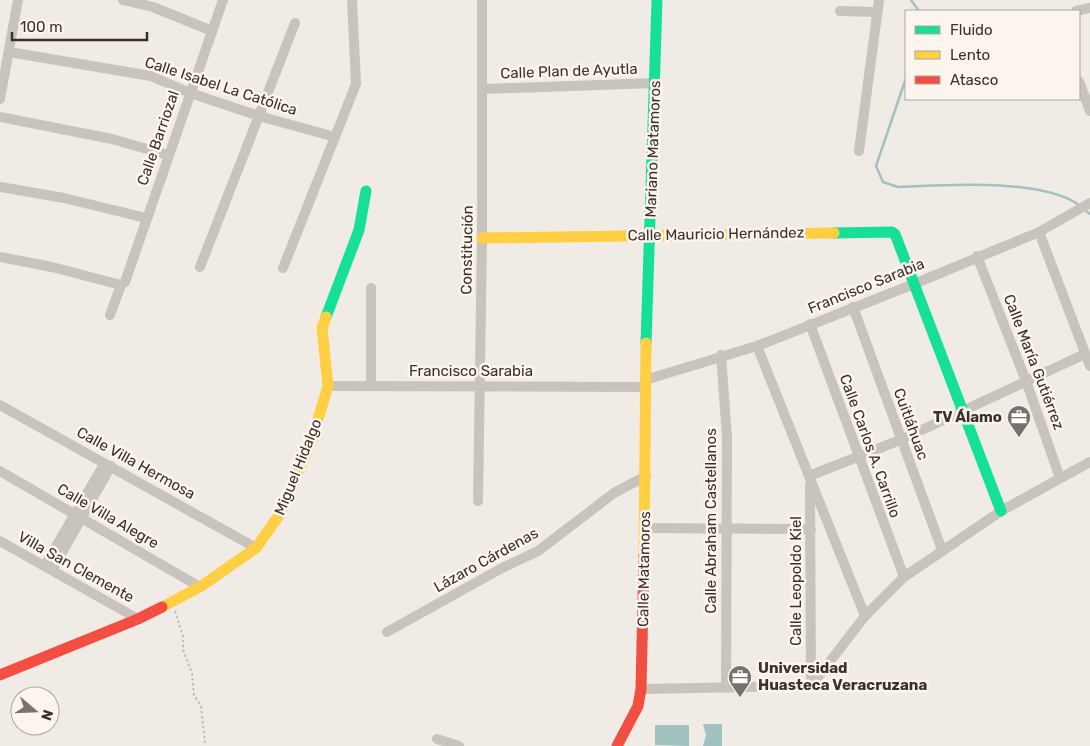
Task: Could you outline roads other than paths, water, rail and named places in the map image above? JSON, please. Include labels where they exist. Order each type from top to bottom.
[{"type":"street","points":[[0,99],[18,0]]},
{"type":"street","points":[[123,0],[154,4],[212,31]]},
{"type":"street","name":"Calle Barriozal","points":[[110,315],[121,285],[125,282],[223,0]]},
{"type":"street","points":[[283,268],[356,84],[352,0]]},
{"type":"street","name":"Constitución","points":[[478,501],[482,238],[482,0]]},
{"type":"street","name":"Mariano Matamoros","points":[[645,384],[656,83],[657,0]]},
{"type":"street","points":[[859,151],[879,0]]},
{"type":"street","points":[[840,11],[877,12]]},
{"type":"street","points":[[200,267],[295,23]]},
{"type":"street","name":"Calle Isabel La Católica","points":[[9,52],[151,76],[190,93],[258,116],[335,136]]},
{"type":"street","name":"Calle Plan de Ayutla","points":[[483,89],[656,83]]},
{"type":"street","points":[[1080,84],[1090,111]]},
{"type":"street","points":[[0,117],[112,139],[168,155]]},
{"type":"street","points":[[0,187],[64,198],[146,218]]},
{"type":"street","name":"Miguel Hidalgo","points":[[0,675],[138,619],[200,587],[256,548],[280,514],[312,440],[328,386],[322,328],[359,230],[366,191]]},
{"type":"street","name":"Francisco Sarabia","points":[[328,386],[645,384],[721,355],[757,346],[914,284],[977,256],[1039,232],[1090,203]]},
{"type":"street","name":"Calle Mauricio Hernández","points":[[482,238],[892,232],[895,234],[914,284]]},
{"type":"street","points":[[1039,232],[1090,366]]},
{"type":"street","name":"Calle María Gutiérrez","points":[[977,256],[1026,381],[1060,478]]},
{"type":"street","points":[[0,257],[52,267],[121,285]]},
{"type":"street","points":[[914,284],[1001,511]]},
{"type":"street","points":[[371,288],[371,385]]},
{"type":"street","name":"Cuitláhuac","points":[[853,307],[900,440],[942,550]]},
{"type":"street","name":"Calle Carlos A. Carrillo","points":[[810,324],[857,457],[904,577]]},
{"type":"street","points":[[757,346],[865,616]]},
{"type":"street","points":[[810,476],[900,440],[1085,354]]},
{"type":"street","name":"Calle Abraham Castellanos","points":[[721,355],[727,437],[725,530],[726,687]]},
{"type":"street","name":"Calle Matamoros","points":[[617,746],[638,706],[641,689],[646,476],[645,384]]},
{"type":"street","name":"Calle Villa Hermosa","points":[[0,405],[256,548]]},
{"type":"street","points":[[641,689],[811,686],[865,616],[904,577],[1001,511],[1090,462]]},
{"type":"street","points":[[48,567],[108,464]]},
{"type":"street","name":"Calle Villa Alegre","points":[[0,471],[200,587]]},
{"type":"street","name":"Lázaro Cárdenas","points":[[387,632],[502,568],[538,551],[614,494],[646,476]]},
{"type":"street","name":"Calle Leopoldo Kiel","points":[[810,476],[812,529],[811,686]]},
{"type":"street","points":[[645,528],[725,530],[812,529]]},
{"type":"street","name":"Villa San Clemente","points":[[0,541],[138,619]]},
{"type":"street","points":[[437,739],[459,746]]},
{"type":"water","points":[[703,724],[722,724],[722,746],[703,746],[706,735]]},
{"type":"water","points":[[655,725],[689,725],[689,746],[655,745]]},
{"type":"waterway","points":[[911,0],[918,10]]},
{"type":"waterway","points":[[905,81],[876,166],[883,182],[898,187],[940,185],[1018,187],[1062,196],[1079,205]]},
{"type":"waterway","points":[[1085,210],[1090,214]]},
{"type":"place","name":"TV Álamo","points":[[1019,438]]},
{"type":"place","name":"Universidad Huasteca Veracruzana","points":[[740,698]]}]
